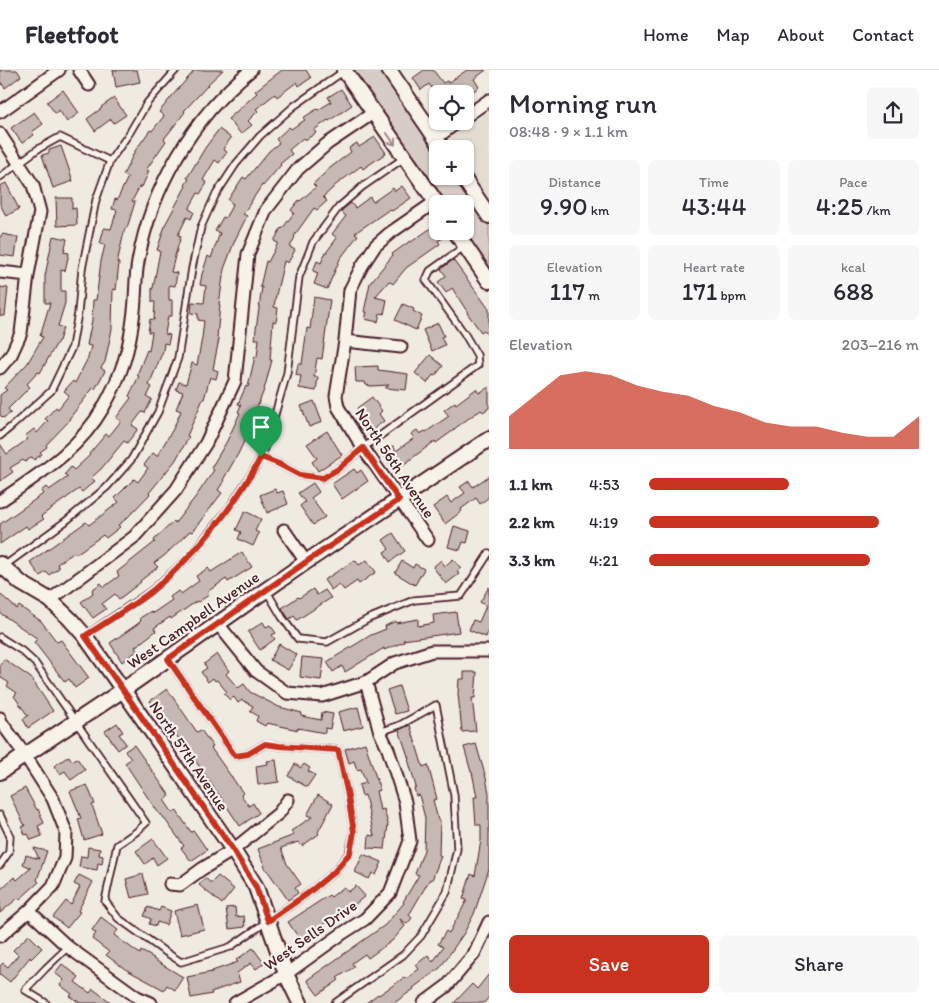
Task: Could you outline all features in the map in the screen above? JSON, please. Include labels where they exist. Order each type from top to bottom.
[{"type":"street","points":[[0,112],[58,70]]},
{"type":"street","points":[[79,70],[89,85]]},
{"type":"street","points":[[0,501],[66,454],[102,409],[123,366],[131,332],[137,270],[142,245],[151,212],[167,174],[200,121],[235,84],[252,70]]},
{"type":"street","points":[[344,70],[430,195]]},
{"type":"street","points":[[389,70],[437,140]]},
{"type":"street","points":[[474,111],[489,100]]},
{"type":"street","points":[[50,600],[134,537],[176,490],[206,443],[235,381],[248,254],[266,210],[298,169],[327,144],[373,113]]},
{"type":"street","points":[[442,140],[451,130]]},
{"type":"street","points":[[0,134],[33,185],[40,212],[28,275],[21,334],[11,355],[0,368]]},
{"type":"street","points":[[468,185],[489,216]]},
{"type":"street","name":"North 56th Avenue","points":[[428,540],[363,448],[338,407],[336,396],[345,341],[350,290],[375,246],[390,233],[429,208]]},
{"type":"street","points":[[462,240],[489,281]]},
{"type":"street","points":[[0,272],[28,275]]},
{"type":"street","points":[[345,341],[401,347]]},
{"type":"street","name":"West Campbell Avenue","points":[[0,772],[123,690],[306,562],[489,438]]},
{"type":"street","points":[[284,530],[306,562]]},
{"type":"street","name":"North 57th Avenue","points":[[1,567],[21,583],[50,600],[85,636],[233,850],[256,887],[286,974],[300,1003]]},
{"type":"street","points":[[218,624],[256,671],[287,693],[322,696],[366,682],[395,663],[432,651],[489,651]]},
{"type":"street","name":"West Sells Drive","points":[[235,1003],[286,974],[343,932],[365,919],[390,893],[410,841],[405,802],[388,749],[380,732],[366,682]]},
{"type":"street","points":[[0,718],[53,799],[66,832],[65,858],[53,886],[29,911],[0,936]]},
{"type":"street","points":[[170,884],[180,885],[233,850],[279,813],[288,800]]},
{"type":"street","points":[[29,911],[68,947],[137,997],[151,1003]]},
{"type":"street","points":[[424,1003],[447,986],[474,954],[489,922]]},
{"type":"lane","points":[[0,436],[50,391],[72,347],[78,313],[82,269],[96,200],[110,161],[147,103],[176,70]]},
{"type":"lane","points":[[1,567],[66,521],[107,487],[131,460],[158,412],[178,358],[192,268],[201,227],[215,196],[236,164],[260,136],[294,106],[344,70]]},
{"type":"lane","points":[[0,177],[38,149],[60,137],[110,161]]},
{"type":"lane","points":[[85,636],[151,591],[189,557],[229,508],[261,457],[271,428],[288,373],[299,276],[313,242],[339,207],[362,187],[404,158]]},
{"type":"lane","points":[[261,457],[300,475],[323,478],[338,469],[363,448],[478,365],[477,355],[464,333],[426,280],[430,271],[466,246]]},
{"type":"lane","points":[[266,590],[298,639],[328,642],[368,619],[414,600],[461,596],[489,552]]},
{"type":"lane","points":[[0,637],[22,651],[35,663],[146,822],[136,832],[117,845],[105,901],[118,918],[181,962],[230,947],[307,894],[335,871],[350,853],[354,832],[338,750],[265,744],[248,754],[235,756],[168,659]]},
{"type":"lane","points":[[335,1003],[403,955],[421,936],[447,892],[457,849],[454,795],[436,705],[400,725],[380,732]]},
{"type":"lane","points":[[0,815],[10,836],[9,852],[0,866]]},
{"type":"lane","points":[[46,1003],[25,990],[68,947]]},
{"type":"shaded area","points":[[349,70],[382,70],[430,140],[429,185],[461,185],[468,195],[435,195]]},
{"type":"shaded area","points":[[489,111],[489,206],[474,184],[474,140],[450,140],[462,130],[474,130],[474,121]]},
{"type":"shaded area","points":[[474,203],[489,225],[489,272],[466,240],[474,240]]},
{"type":"building","points":[[0,70],[17,70],[21,76],[5,88],[0,81]]},
{"type":"building","points":[[113,70],[137,70],[140,82],[116,87]]},
{"type":"building","points":[[195,70],[223,70],[184,111],[164,139],[166,141],[146,170],[149,171],[142,187],[140,186],[132,201],[135,202],[127,228],[125,228],[117,263],[119,263],[116,290],[113,289],[112,329],[105,362],[101,368],[105,371],[95,389],[93,388],[70,420],[46,445],[47,447],[40,452],[42,454],[34,460],[32,457],[25,462],[23,460],[10,468],[13,472],[0,481],[0,444],[7,454],[28,439],[25,436],[34,429],[37,433],[48,421],[45,419],[56,407],[58,409],[69,395],[64,391],[73,381],[75,383],[88,358],[91,346],[87,345],[92,320],[93,300],[96,300],[105,245],[100,244],[104,228],[111,229],[117,210],[112,209],[115,199],[117,200],[128,177],[123,175],[135,151],[150,130],[152,131],[164,116],[159,112]]},
{"type":"building","points":[[282,70],[306,70],[311,78],[299,86],[297,82],[277,97],[275,94],[256,109],[258,111],[248,121],[252,125],[241,134],[228,119],[257,93],[255,91]]},
{"type":"building","points":[[424,70],[433,70],[443,83],[447,81],[448,83],[467,70],[486,70],[474,79],[479,87],[474,91],[474,85],[429,84],[421,90],[413,78]]},
{"type":"building","points":[[341,89],[352,105],[314,130],[316,133],[305,140],[303,138],[289,150],[292,154],[280,164],[262,185],[243,214],[247,216],[224,269],[219,305],[217,338],[219,339],[213,369],[218,371],[216,379],[210,377],[204,399],[187,436],[189,437],[175,461],[150,494],[118,525],[120,527],[106,538],[103,535],[76,554],[75,552],[57,564],[59,568],[49,575],[46,572],[40,576],[30,562],[86,522],[89,525],[119,502],[115,498],[134,479],[138,482],[148,468],[144,465],[153,453],[157,456],[173,429],[181,411],[176,409],[183,392],[176,390],[179,382],[186,384],[192,363],[197,365],[202,338],[204,321],[198,320],[198,314],[191,313],[192,302],[204,303],[206,286],[200,285],[202,274],[208,256],[211,258],[220,233],[215,231],[233,204],[228,200],[243,177],[246,179],[269,151],[279,143],[276,139],[289,127],[291,129],[305,120],[303,118],[331,102],[328,97]]},
{"type":"building","points":[[63,90],[79,113],[67,122],[59,110],[55,113],[47,102]]},
{"type":"building","points":[[114,98],[126,115],[114,123],[111,119],[95,131],[87,119]]},
{"type":"building","points":[[34,112],[43,124],[32,132],[34,135],[22,143],[11,128]]},
{"type":"building","points":[[219,129],[231,138],[223,149],[227,152],[219,163],[215,160],[203,180],[207,183],[200,194],[198,193],[189,209],[194,212],[191,219],[187,217],[178,235],[181,236],[171,272],[177,273],[175,286],[169,285],[169,300],[172,300],[172,316],[168,316],[165,334],[170,335],[168,344],[164,343],[163,351],[149,385],[152,387],[147,397],[152,399],[145,413],[142,412],[132,425],[138,429],[127,443],[124,441],[91,478],[95,481],[82,492],[79,489],[41,516],[44,519],[28,529],[26,526],[0,544],[0,524],[43,494],[41,491],[46,487],[49,490],[68,477],[65,474],[71,467],[74,470],[90,455],[106,434],[109,436],[121,421],[116,418],[131,398],[129,396],[139,376],[137,375],[147,350],[149,351],[152,332],[148,332],[150,319],[154,320],[155,302],[152,302],[152,288],[160,251],[157,250],[166,223],[186,186],[189,179],[187,178]]},
{"type":"building","points":[[375,137],[386,153],[363,169],[361,166],[333,187],[323,197],[327,201],[317,210],[314,208],[294,236],[290,247],[295,250],[288,263],[284,261],[276,295],[274,307],[278,308],[276,322],[273,321],[270,360],[272,360],[264,390],[251,422],[253,423],[218,490],[222,493],[192,532],[190,531],[154,563],[158,567],[119,599],[115,594],[102,604],[106,609],[93,618],[81,602],[93,593],[92,590],[101,583],[104,587],[119,576],[117,572],[155,542],[154,540],[174,521],[175,523],[214,470],[211,468],[227,441],[240,413],[238,412],[241,405],[238,404],[246,386],[248,387],[255,356],[257,357],[259,339],[255,339],[262,287],[260,287],[266,261],[268,262],[278,243],[274,241],[281,228],[294,213],[291,210],[299,200],[316,187],[313,184],[326,171],[351,152],[349,148],[357,143],[359,147]]},
{"type":"building","points":[[61,146],[73,181],[53,188],[42,155],[49,153],[49,150]]},
{"type":"building","points":[[6,183],[19,209],[6,216],[0,204],[0,186]]},
{"type":"building","points":[[402,186],[411,198],[392,211],[390,209],[355,233],[358,235],[340,259],[327,289],[314,284],[318,273],[313,271],[317,261],[321,263],[337,238],[332,234],[346,216],[341,212],[342,210],[351,203],[355,208],[370,197],[373,202],[393,188],[395,191]]},
{"type":"building","points":[[56,198],[72,198],[72,209],[76,208],[77,225],[57,226]]},
{"type":"building","points":[[429,229],[429,240],[440,240],[438,241],[440,244],[406,268],[393,284],[389,281],[375,297],[387,300],[384,314],[380,313],[378,322],[365,319],[367,312],[364,312],[370,283],[392,254]]},
{"type":"building","points":[[2,234],[18,237],[15,257],[0,255],[0,238]]},
{"type":"building","points":[[53,236],[67,239],[64,252],[69,253],[65,271],[61,270],[61,291],[65,291],[65,303],[58,326],[63,328],[59,341],[40,373],[38,372],[27,384],[30,387],[8,409],[11,413],[3,418],[0,415],[0,395],[7,390],[4,388],[27,364],[43,337],[40,336],[50,303],[45,303],[45,276]]},
{"type":"building","points":[[453,260],[489,309],[489,337],[484,330],[481,332],[452,288],[446,293],[438,282],[446,276],[441,269]]},
{"type":"building","points":[[0,287],[8,288],[5,316],[0,316]]},
{"type":"building","points":[[314,297],[330,300],[322,359],[317,358],[314,377],[318,377],[316,391],[299,388],[301,376],[296,375],[298,364],[302,364],[307,328],[310,329]]},
{"type":"building","points":[[403,304],[414,309],[413,311],[422,316],[416,330],[395,320]]},
{"type":"building","points":[[438,323],[444,336],[441,337],[445,345],[432,351],[423,330]]},
{"type":"building","points":[[430,355],[443,366],[427,383],[415,373]]},
{"type":"building","points":[[378,366],[378,370],[408,374],[406,390],[385,388],[389,385],[371,386],[366,385],[365,382],[356,382],[355,367]]},
{"type":"building","points":[[489,387],[489,408],[483,412],[481,410],[476,413],[395,471],[382,453],[393,446],[396,451],[414,438],[411,434],[417,430],[420,434],[426,432],[449,416],[444,410],[455,402],[456,404],[476,389],[479,393]]},
{"type":"building","points":[[372,397],[382,411],[379,414],[384,421],[372,430],[357,408]]},
{"type":"building","points":[[314,401],[322,422],[309,427],[301,406]]},
{"type":"building","points":[[327,431],[342,455],[318,471],[312,462],[317,458],[307,444]]},
{"type":"building","points":[[354,469],[357,473],[361,470],[368,481],[342,499],[332,484]]},
{"type":"building","points":[[489,476],[489,497],[480,504],[476,498],[445,524],[433,507],[447,497],[451,503],[465,493],[460,487],[469,481],[473,487]]},
{"type":"building","points":[[313,483],[319,492],[311,498],[325,517],[313,525],[300,506],[305,502],[298,493]]},
{"type":"building","points":[[275,489],[277,493],[283,491],[288,504],[267,513],[260,495]]},
{"type":"building","points":[[245,511],[261,519],[255,531],[259,533],[253,546],[238,539],[241,532],[236,530]]},
{"type":"building","points":[[454,526],[470,531],[467,543],[463,542],[460,550],[448,547]]},
{"type":"building","points":[[393,533],[405,551],[390,562],[384,552],[389,549],[383,540]]},
{"type":"building","points":[[242,552],[252,567],[228,582],[226,579],[207,592],[209,595],[154,628],[156,631],[135,647],[137,651],[122,662],[110,643],[141,621],[140,618],[151,611],[153,613],[172,600],[170,597],[178,591],[181,594],[199,581],[196,576],[208,568],[211,572]]},
{"type":"building","points":[[453,559],[461,568],[457,571],[459,574],[446,584],[433,567],[441,560],[445,566]]},
{"type":"building","points":[[355,560],[359,565],[367,560],[376,572],[359,584],[357,581],[344,590],[339,584],[331,590],[324,580]]},
{"type":"building","points":[[402,561],[413,568],[415,564],[424,569],[415,585],[395,573]]},
{"type":"building","points":[[489,587],[489,629],[486,637],[469,630],[473,620],[479,622],[486,606],[480,602]]},
{"type":"building","points":[[313,589],[317,595],[325,590],[331,598],[297,620],[294,616],[289,619],[282,608]]},
{"type":"building","points":[[0,594],[17,609],[19,606],[41,621],[57,642],[61,640],[89,678],[75,688],[69,679],[65,682],[34,642],[38,639],[0,613]]},
{"type":"building","points":[[456,612],[459,632],[403,640],[404,642],[384,650],[384,648],[345,672],[342,666],[333,672],[327,662],[371,635],[386,629],[385,626],[396,621],[396,623],[418,619],[418,626],[434,623],[433,615]]},
{"type":"building","points":[[263,622],[266,627],[270,625],[276,633],[272,635],[275,639],[260,650],[248,632]]},
{"type":"building","points":[[279,644],[297,655],[288,670],[270,660]]},
{"type":"building","points":[[217,654],[229,671],[226,674],[238,688],[244,684],[250,692],[279,707],[302,713],[301,716],[321,720],[322,712],[333,714],[330,729],[325,728],[325,733],[298,728],[298,730],[267,723],[265,726],[256,721],[258,716],[250,711],[253,706],[242,700],[238,703],[234,697],[230,700],[224,694],[227,692],[217,680],[215,681],[213,678],[208,682],[201,672],[207,668],[204,664]]},
{"type":"building","points":[[302,657],[324,659],[321,680],[300,677]]},
{"type":"building","points":[[4,659],[31,678],[53,711],[28,728],[23,719],[28,716],[14,696],[17,693],[7,686],[9,683],[0,677],[0,665]]},
{"type":"building","points":[[464,672],[477,672],[475,698],[472,698],[476,731],[462,732],[458,694],[459,679],[464,679]]},
{"type":"building","points":[[399,686],[407,711],[395,714],[387,690]]},
{"type":"building","points":[[167,689],[197,732],[201,730],[213,747],[211,748],[243,793],[241,795],[249,806],[253,803],[259,813],[240,826],[180,738],[150,701]]},
{"type":"building","points":[[358,707],[363,726],[343,731],[338,712]]},
{"type":"building","points":[[117,723],[123,732],[119,734],[126,744],[118,750],[105,731]]},
{"type":"building","points":[[410,725],[423,767],[428,765],[437,799],[433,800],[438,820],[440,820],[439,855],[441,856],[432,880],[430,879],[409,915],[412,918],[407,924],[400,919],[405,926],[393,940],[368,958],[365,954],[352,963],[354,967],[337,978],[339,980],[318,995],[307,980],[385,925],[404,903],[419,875],[415,874],[424,850],[425,818],[419,795],[416,796],[414,788],[416,787],[409,759],[399,730]]},
{"type":"building","points":[[365,743],[380,790],[376,791],[380,810],[384,809],[388,824],[385,849],[368,848],[369,835],[374,836],[365,795],[362,796],[359,785],[366,783],[361,769],[357,770],[354,761],[349,763],[345,749]]},
{"type":"building","points":[[476,744],[489,793],[489,869],[474,914],[464,933],[440,968],[394,1003],[366,1003],[419,969],[416,965],[428,955],[433,962],[443,947],[438,944],[446,931],[449,933],[467,900],[463,899],[471,874],[475,876],[481,840],[481,825],[476,825],[474,797],[477,797],[464,747]]},
{"type":"building","points":[[134,745],[170,796],[164,800],[173,813],[176,810],[191,832],[194,831],[207,850],[191,861],[181,848],[184,846],[160,815],[125,763],[131,759],[125,751]]},
{"type":"building","points":[[69,756],[72,761],[77,758],[85,770],[71,780],[65,771],[60,774],[54,766]]},
{"type":"building","points":[[276,760],[279,782],[258,785],[256,766],[268,764],[267,761]]},
{"type":"building","points":[[295,764],[301,768],[304,764],[310,768],[308,771],[315,775],[307,787],[288,776]]},
{"type":"building","points":[[87,785],[95,804],[92,805],[102,834],[84,840],[78,819],[81,818],[70,791]]},
{"type":"building","points":[[25,788],[44,823],[38,826],[42,836],[31,840],[28,834],[25,835],[22,827],[25,826],[10,796]]},
{"type":"building","points":[[318,795],[333,804],[318,832],[319,834],[302,846],[298,842],[281,848],[287,864],[301,884],[295,888],[298,893],[288,900],[266,870],[258,849],[294,835],[291,831],[312,817],[307,815]]},
{"type":"building","points":[[153,839],[167,858],[157,865],[153,858],[145,864],[136,851]]},
{"type":"building","points":[[88,847],[100,849],[99,855],[103,856],[102,864],[98,863],[97,870],[79,867],[81,856],[87,857]]},
{"type":"building","points":[[34,848],[47,851],[37,880],[39,882],[0,913],[0,890],[14,877],[17,880],[31,868],[23,864],[26,855],[39,859]]},
{"type":"building","points":[[363,854],[382,862],[376,875],[372,873],[369,879],[355,872]]},
{"type":"building","points":[[143,874],[148,894],[131,898],[126,879]]},
{"type":"building","points":[[79,875],[93,882],[78,911],[80,912],[67,928],[53,917],[66,901],[71,905],[80,887],[74,884]]},
{"type":"building","points":[[218,876],[234,889],[222,904],[199,885],[205,878],[211,883]]},
{"type":"building","points":[[356,886],[365,896],[349,909],[347,907],[312,932],[314,935],[308,939],[306,937],[301,941],[288,922],[329,895],[331,897],[344,887],[348,892]]},
{"type":"building","points":[[198,905],[204,929],[180,935],[174,911]]},
{"type":"building","points":[[148,907],[159,911],[161,907],[171,911],[166,925],[157,922],[156,926],[149,924],[151,919],[144,916]]},
{"type":"building","points":[[235,907],[236,917],[244,916],[245,927],[229,929],[226,908]]},
{"type":"building","points":[[101,917],[118,930],[114,935],[140,954],[141,951],[183,977],[175,990],[167,985],[164,990],[125,969],[106,955],[109,952],[92,939],[96,933],[92,930]]},
{"type":"building","points":[[29,935],[42,948],[31,959],[30,957],[10,982],[0,974],[0,966],[3,963],[8,967],[18,955],[13,950]]},
{"type":"building","points":[[253,948],[264,963],[256,969],[251,963],[237,973],[240,982],[211,992],[212,994],[191,998],[187,977],[212,972],[238,962],[236,960]]},
{"type":"building","points":[[62,964],[79,977],[75,982],[90,993],[93,989],[112,1003],[80,1003],[70,996],[72,994],[60,985],[64,980],[55,973]]},
{"type":"building","points":[[489,974],[489,997],[484,1003],[454,1003],[472,984],[477,989]]},
{"type":"route","points":[[363,448],[399,500],[306,562],[168,659],[235,756],[248,754],[265,744],[338,750],[354,832],[350,853],[335,871],[307,894],[268,921],[256,887],[233,850],[85,636],[151,591],[189,557],[229,508],[261,457],[300,475],[323,478],[338,469],[363,448]]}]
